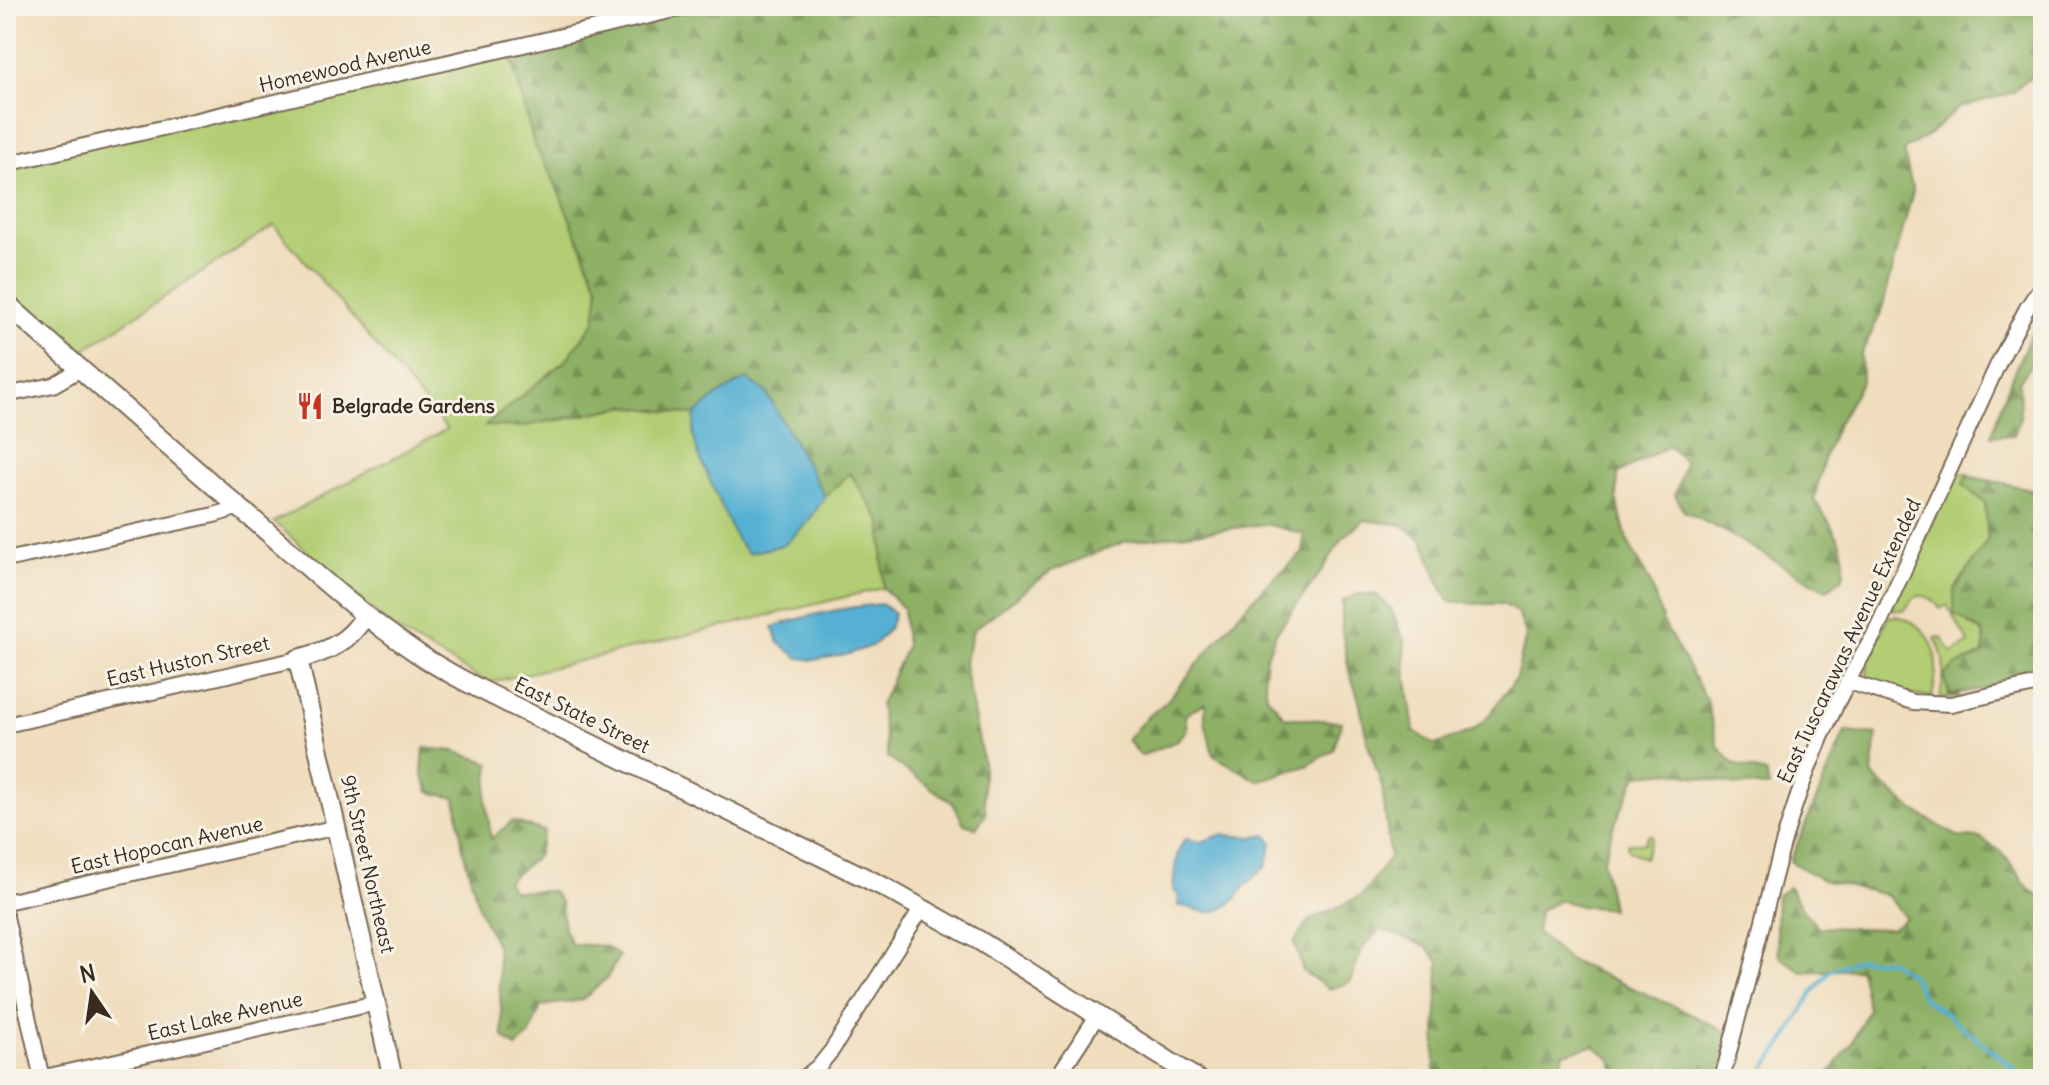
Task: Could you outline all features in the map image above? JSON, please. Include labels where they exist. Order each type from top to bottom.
[{"type":"street","name":"Homewood Avenue","points":[[6,164],[692,6]]},
{"type":"street","name":"East Tuscarawas Avenue Extended","points":[[1722,1079],[1789,821],[1807,771],[1874,635],[1998,364],[2043,284]]},
{"type":"street","name":"East State Street","points":[[6,303],[79,370],[365,615],[417,653],[472,684],[832,860],[922,908],[980,941],[1197,1079]]},
{"type":"street","points":[[6,395],[53,385],[79,370]]},
{"type":"street","points":[[6,560],[240,507]]},
{"type":"street","name":"East Huston Street","points":[[6,725],[330,650],[358,628],[365,615]]},
{"type":"street","name":"9th Street Northeast","points":[[298,659],[393,1079]]},
{"type":"street","points":[[1849,682],[1913,702],[1951,704],[2043,683]]},
{"type":"street","name":"East Hopocan Avenue","points":[[6,902],[337,827]]},
{"type":"street","points":[[803,1079],[832,1050],[922,908]]},
{"type":"street","points":[[6,917],[40,1079]]},
{"type":"street","name":"East Lake Avenue","points":[[40,1079],[376,1003]]},
{"type":"street","points":[[1056,1079],[1097,1016]]},
{"type":"green space","points":[[693,6],[2043,6],[2043,70],[2014,92],[1958,108],[1929,135],[1903,150],[1913,191],[1881,313],[1861,354],[1862,381],[1837,425],[1825,455],[1814,500],[1841,546],[1843,578],[1826,590],[1684,511],[1675,495],[1685,462],[1669,446],[1618,473],[1617,501],[1627,540],[1650,582],[1663,622],[1706,699],[1718,746],[1733,764],[1766,773],[1769,787],[1737,785],[1673,772],[1637,775],[1613,828],[1603,862],[1612,909],[1580,906],[1560,900],[1539,911],[1536,931],[1568,960],[1733,1035],[1722,1079],[1619,1079],[1610,1058],[1594,1046],[1563,1053],[1562,1079],[1434,1079],[1439,962],[1426,946],[1380,929],[1362,949],[1350,982],[1329,989],[1303,971],[1294,942],[1310,920],[1361,896],[1390,857],[1382,786],[1349,671],[1342,631],[1342,601],[1359,594],[1377,595],[1391,609],[1405,643],[1414,731],[1435,745],[1472,731],[1487,718],[1516,678],[1526,635],[1518,613],[1503,604],[1449,601],[1423,541],[1403,525],[1364,520],[1343,538],[1276,633],[1266,658],[1264,676],[1267,696],[1285,717],[1342,722],[1333,750],[1309,765],[1258,781],[1213,755],[1205,721],[1205,703],[1185,715],[1187,730],[1177,741],[1141,756],[1127,740],[1145,719],[1167,701],[1264,587],[1303,553],[1304,534],[1266,524],[1124,542],[1051,571],[973,630],[964,664],[983,762],[986,814],[976,828],[964,824],[953,803],[888,758],[880,705],[906,647],[903,608],[883,588],[882,523],[850,473],[825,497],[766,392],[746,379],[718,395],[695,415],[627,406],[519,427],[485,426],[566,360],[595,321],[599,288],[554,181],[534,144],[509,48]]},
{"type":"green space","points":[[509,48],[534,144],[554,181],[599,288],[595,321],[566,360],[486,425],[561,420],[627,406],[695,415],[693,435],[748,553],[784,545],[850,472],[882,523],[883,588],[488,683],[392,628],[274,522],[447,429],[274,225],[79,353],[6,293],[6,164]]},
{"type":"green space","points":[[2043,313],[2040,350],[2019,381],[2020,417],[2014,435],[1991,436],[2014,373]]},
{"type":"green space","points":[[1955,473],[1968,474],[1963,485],[1985,502],[1988,540],[1954,591],[1954,614],[1972,624],[1985,638],[1981,655],[1949,695],[1959,697],[1940,698],[1943,660],[1935,638],[1941,637],[1952,653],[1969,643],[1947,605],[1940,609],[1932,600],[1920,596],[1912,600],[1905,610],[1891,609]]},
{"type":"green space","points":[[1967,476],[2036,490],[2043,502],[2043,678],[1949,695],[1944,676],[1955,666],[1983,654],[1985,641],[1982,632],[1954,614],[1954,591],[1988,539],[1985,503],[1963,485]]},
{"type":"green space","points":[[1897,616],[1921,629],[1933,647],[1936,670],[1932,697],[1875,686],[1867,676],[1868,658],[1888,617]]},
{"type":"green space","points":[[1845,732],[1877,735],[1872,775],[1913,810],[1959,837],[1980,838],[2002,852],[2030,890],[2043,897],[2043,1079],[1825,1079],[1852,1043],[1868,1009],[1860,969],[1802,972],[1779,956],[1777,895],[1789,887],[1803,911],[1818,927],[1891,929],[1906,918],[1887,895],[1822,880],[1790,861]]},
{"type":"green space","points":[[424,748],[454,751],[490,763],[486,800],[491,839],[512,821],[544,831],[537,856],[507,881],[513,891],[552,891],[561,903],[564,928],[571,944],[606,946],[619,956],[607,978],[582,1000],[541,1006],[529,1036],[516,1047],[503,1037],[497,948],[479,908],[463,850],[456,798],[429,792],[422,772]]},
{"type":"green space","points":[[1651,835],[1644,858],[1627,847],[1628,843],[1645,843],[1647,836]]},
{"type":"water","points":[[746,379],[766,392],[825,497],[807,523],[784,545],[748,553],[736,539],[699,456],[693,435],[695,415],[718,395]]},
{"type":"water","points":[[882,604],[894,614],[888,630],[874,645],[849,654],[813,660],[799,658],[779,643],[773,627],[827,612]]},
{"type":"water","points":[[1220,835],[1267,835],[1272,842],[1266,867],[1223,908],[1206,912],[1179,906],[1178,894],[1173,890],[1182,844],[1186,839],[1201,842]]},
{"type":"waterway","points":[[1757,1079],[1788,1036],[1812,993],[1830,971],[1859,959],[1891,961],[1913,977],[1923,998],[2027,1079]]},
{"type":"place","name":"Belgrade Gardens","points":[[310,406]]}]
